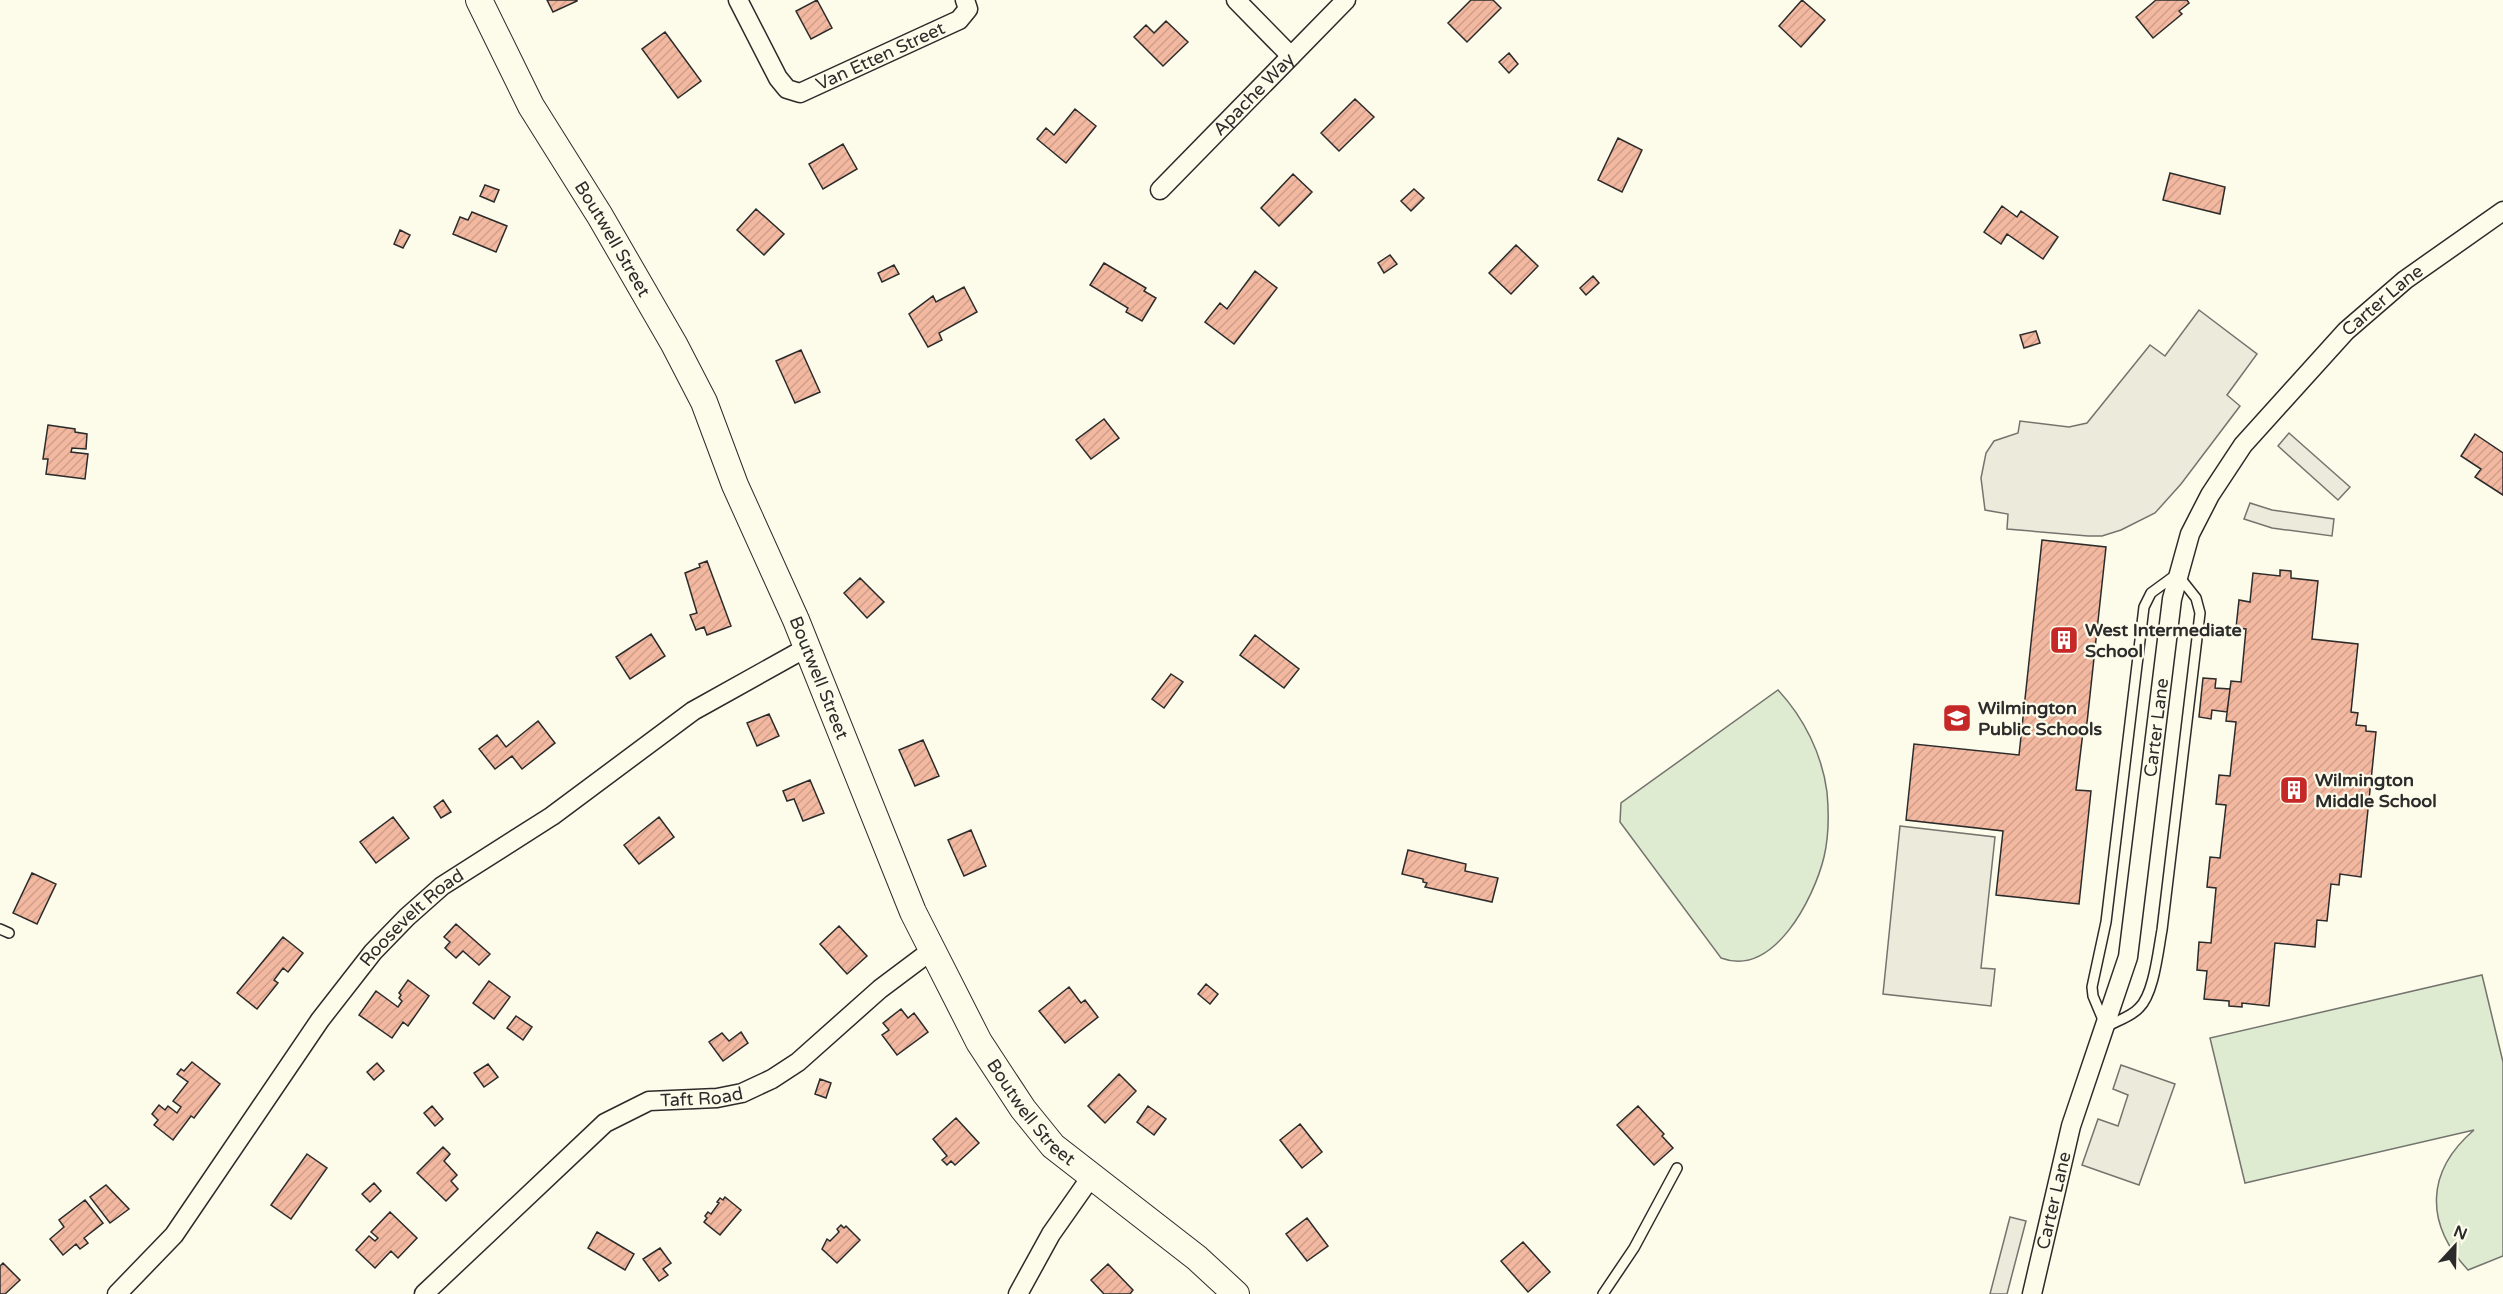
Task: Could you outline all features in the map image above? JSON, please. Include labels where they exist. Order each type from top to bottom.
[{"type":"street","name":"Boutwell Street","points":[[479,0],[531,106],[600,216],[674,344],[704,402],[735,485],[806,648],[913,912],[1001,1078],[1053,1146],[1091,1178],[1197,1258],[1236,1294]]},
{"type":"street","name":"Van Etten Street","points":[[738,0],[778,78],[792,91],[809,91],[959,20],[966,6]]},
{"type":"street","points":[[1236,0],[1291,56]]},
{"type":"street","name":"Apache Way","points":[[1160,190],[1346,0]]},
{"type":"street","name":"Carter Lane","points":[[2032,1294],[2071,1126],[2120,986],[2133,926],[2177,574],[2190,534],[2210,495],[2243,445],[2282,399],[2346,331],[2429,262],[2503,211]]},
{"type":"street","name":"Roosevelt Road","points":[[117,1294],[174,1235],[320,1020],[373,952],[407,917],[442,886],[552,816],[693,711],[806,648]]},
{"type":"street","name":"Taft Road","points":[[424,1294],[547,1174],[605,1123],[649,1101],[717,1098],[742,1093],[772,1079],[798,1062],[880,989],[932,950]]},
{"type":"street","points":[[1018,1294],[1051,1234],[1091,1178]]},
{"type":"lane","points":[[2177,574],[2196,598],[2200,613],[2162,930],[2153,974],[2143,1003],[2136,1011],[2106,1027],[2093,996],[2092,987],[2106,922],[2144,607],[2151,592],[2177,574]]},
{"type":"lane","points":[[1603,1294],[1634,1248],[1677,1168]]},
{"type":"green space","points":[[1778,690],[1804,725],[1816,750],[1825,778],[1828,833],[1824,857],[1819,874],[1801,912],[1774,946],[1758,956],[1740,961],[1721,958],[1620,822],[1621,803]]},
{"type":"green space","points":[[2482,975],[2503,1062],[2503,1256],[2468,1270],[2444,1234],[2438,1216],[2436,1198],[2439,1180],[2458,1146],[2474,1130],[2245,1183],[2210,1038]]},
{"type":"shaded area","points":[[2199,310],[2257,354],[2227,395],[2240,406],[2181,484],[2155,513],[2121,530],[2102,536],[2088,536],[2007,529],[2008,514],[1985,510],[1981,478],[1986,453],[1994,441],[2018,433],[2020,421],[2069,427],[2087,423],[2150,345],[2165,356]]},
{"type":"shaded area","points":[[2289,433],[2350,487],[2338,500],[2278,446]]},
{"type":"shaded area","points":[[2250,503],[2272,510],[2334,519],[2332,536],[2272,528],[2244,519]]},
{"type":"shaded area","points":[[1900,826],[1995,837],[1981,968],[1995,969],[1991,1006],[1883,994]]},
{"type":"shaded area","points":[[2121,1065],[2175,1084],[2139,1185],[2082,1165],[2098,1119],[2118,1126],[2128,1095],[2113,1089]]},
{"type":"shaded area","points":[[2010,1217],[2026,1221],[2007,1294],[1990,1294]]},
{"type":"building","points":[[547,0],[577,0],[577,1],[553,12]]},
{"type":"building","points":[[817,0],[832,28],[811,39],[796,11]]},
{"type":"building","points":[[1471,0],[1493,0],[1501,8],[1467,42],[1448,23]]},
{"type":"building","points":[[1802,0],[1825,20],[1801,47],[1779,26]]},
{"type":"building","points":[[2156,0],[2187,0],[2189,3],[2179,11],[2182,14],[2153,38],[2136,17]]},
{"type":"building","points":[[1166,21],[1188,42],[1163,66],[1134,37],[1146,25],[1154,33]]},
{"type":"building","points":[[665,32],[701,81],[678,98],[642,49]]},
{"type":"building","points":[[1509,53],[1518,64],[1509,73],[1499,62]]},
{"type":"building","points":[[1355,99],[1374,117],[1339,151],[1321,133]]},
{"type":"building","points":[[1075,109],[1096,126],[1066,163],[1037,139],[1046,128],[1054,135]]},
{"type":"building","points":[[1618,138],[1642,150],[1622,192],[1598,180]]},
{"type":"building","points":[[843,144],[857,169],[823,189],[809,164]]},
{"type":"building","points":[[2170,173],[2225,187],[2220,214],[2163,200]]},
{"type":"building","points":[[1293,174],[1312,192],[1279,226],[1261,208]]},
{"type":"building","points":[[485,185],[499,190],[494,202],[480,196]]},
{"type":"building","points":[[1414,189],[1424,198],[1411,211],[1401,201]]},
{"type":"building","points":[[2002,206],[2017,217],[2021,211],[2058,237],[2043,259],[2007,234],[2001,244],[1984,232]]},
{"type":"building","points":[[756,209],[784,234],[764,255],[737,230]]},
{"type":"building","points":[[472,212],[507,226],[496,252],[453,234],[460,217],[468,220]]},
{"type":"building","points":[[400,230],[410,235],[403,248],[394,244]]},
{"type":"building","points":[[1516,245],[1538,266],[1511,294],[1489,273]]},
{"type":"building","points":[[1390,255],[1397,264],[1384,273],[1378,263]]},
{"type":"building","points":[[1104,263],[1146,288],[1144,291],[1156,298],[1142,321],[1126,312],[1128,308],[1090,285]]},
{"type":"building","points":[[894,265],[899,274],[882,282],[878,273]]},
{"type":"building","points":[[1255,271],[1277,288],[1234,344],[1205,322],[1220,303],[1227,309]]},
{"type":"building","points":[[1593,276],[1599,283],[1586,295],[1580,288]]},
{"type":"building","points":[[964,287],[977,312],[939,333],[942,340],[928,347],[909,314],[933,296],[936,302]]},
{"type":"building","points":[[2036,331],[2040,343],[2024,348],[2020,335]]},
{"type":"building","points":[[801,350],[820,392],[795,403],[776,361]]},
{"type":"building","points":[[1104,419],[1119,438],[1091,459],[1076,440]]},
{"type":"building","points":[[48,425],[75,429],[75,432],[87,434],[86,449],[72,448],[71,452],[88,454],[85,479],[46,474],[48,459],[43,459]]},
{"type":"building","points":[[2475,434],[2503,453],[2503,495],[2475,477],[2481,469],[2461,456]]},
{"type":"building","name":"West Intermediate School","points":[[2042,540],[2106,547],[2086,732],[2083,732],[2076,790],[2091,791],[2079,904],[1996,895],[2003,831],[1906,820],[1914,744],[2019,755]]},
{"type":"building","points":[[707,561],[731,626],[707,635],[704,627],[696,630],[690,615],[697,613],[685,573],[700,567],[699,564]]},
{"type":"building","name":"Wilmington Middle School","points":[[2280,570],[2291,571],[2291,578],[2318,581],[2312,639],[2358,644],[2351,712],[2358,713],[2356,725],[2366,726],[2366,731],[2376,732],[2361,877],[2340,874],[2339,885],[2331,884],[2327,921],[2317,920],[2315,947],[2275,943],[2269,1006],[2242,1003],[2242,1007],[2229,1006],[2229,1001],[2204,999],[2207,971],[2197,970],[2199,942],[2211,943],[2216,888],[2207,887],[2210,857],[2220,858],[2226,805],[2216,804],[2219,775],[2230,776],[2236,722],[2226,721],[2231,681],[2241,682],[2246,629],[2236,628],[2239,600],[2250,602],[2253,573],[2280,576]]},
{"type":"building","points":[[860,578],[884,602],[867,618],[844,593]]},
{"type":"building","points":[[651,634],[665,656],[630,679],[616,657]]},
{"type":"building","points":[[1255,635],[1299,669],[1284,688],[1240,655]]},
{"type":"building","points":[[1171,674],[1183,682],[1164,708],[1152,699]]},
{"type":"building","points":[[2203,678],[2216,679],[2215,688],[2230,689],[2227,712],[2212,710],[2211,719],[2199,717]]},
{"type":"building","points":[[769,714],[779,736],[757,746],[747,723]]},
{"type":"building","points":[[538,721],[555,743],[522,769],[512,756],[495,769],[479,749],[497,735],[506,747]]},
{"type":"building","points":[[923,740],[939,776],[915,786],[899,750]]},
{"type":"building","points":[[810,780],[824,813],[803,821],[794,799],[787,801],[783,791]]},
{"type":"building","points":[[443,800],[451,812],[441,818],[434,807]]},
{"type":"building","points":[[393,817],[409,838],[376,863],[360,842]]},
{"type":"building","points":[[659,817],[674,837],[639,864],[624,845]]},
{"type":"building","points":[[971,830],[986,866],[964,876],[948,840]]},
{"type":"building","points":[[1408,850],[1466,864],[1465,871],[1498,878],[1492,902],[1425,887],[1427,883],[1423,882],[1423,879],[1402,874]]},
{"type":"building","points":[[32,873],[56,884],[37,924],[13,913]]},
{"type":"building","points":[[456,924],[490,954],[479,965],[463,951],[456,958],[445,948],[450,942],[444,937]]},
{"type":"building","points":[[839,926],[867,956],[847,974],[820,944]]},
{"type":"building","points":[[283,937],[303,953],[288,972],[283,968],[274,980],[278,983],[257,1009],[237,993]]},
{"type":"building","points":[[408,980],[429,996],[408,1026],[403,1022],[392,1038],[359,1015],[376,991],[398,1007],[402,1001],[399,993]]},
{"type":"building","points":[[489,981],[510,997],[494,1019],[473,1003]]},
{"type":"building","points":[[1206,984],[1218,994],[1210,1004],[1198,994]]},
{"type":"building","points":[[1069,987],[1081,1003],[1085,1000],[1098,1017],[1065,1043],[1039,1011]]},
{"type":"building","points":[[901,1009],[908,1018],[914,1013],[928,1032],[897,1055],[882,1035],[889,1030],[883,1023]]},
{"type":"building","points":[[516,1016],[532,1027],[523,1040],[507,1028]]},
{"type":"building","points":[[741,1032],[748,1043],[723,1061],[709,1042],[722,1033],[729,1041]]},
{"type":"building","points":[[192,1062],[220,1084],[194,1118],[191,1116],[173,1140],[154,1125],[158,1120],[152,1114],[159,1105],[165,1110],[168,1106],[177,1113],[181,1107],[173,1101],[188,1082],[177,1074],[181,1069],[184,1071]]},
{"type":"building","points":[[377,1063],[384,1071],[374,1080],[367,1072]]},
{"type":"building","points":[[488,1064],[498,1077],[484,1087],[474,1073]]},
{"type":"building","points":[[1119,1074],[1136,1091],[1105,1123],[1088,1106]]},
{"type":"building","points":[[820,1079],[831,1083],[826,1098],[815,1094]]},
{"type":"building","points":[[432,1106],[443,1119],[435,1126],[424,1113]]},
{"type":"building","points":[[1148,1106],[1166,1119],[1154,1135],[1137,1122]]},
{"type":"building","points":[[1638,1106],[1664,1134],[1662,1136],[1673,1148],[1654,1165],[1617,1125]]},
{"type":"building","points":[[956,1118],[979,1143],[955,1165],[951,1161],[947,1165],[942,1160],[947,1156],[933,1139]]},
{"type":"building","points":[[1300,1124],[1322,1152],[1302,1168],[1280,1140]]},
{"type":"building","points":[[443,1147],[450,1154],[444,1161],[457,1175],[451,1181],[458,1189],[446,1201],[417,1173]]},
{"type":"building","points":[[307,1154],[327,1168],[291,1219],[271,1205]]},
{"type":"building","points":[[374,1183],[381,1191],[370,1202],[362,1194]]},
{"type":"building","points":[[106,1185],[129,1209],[110,1223],[90,1197]]},
{"type":"building","points":[[725,1197],[741,1210],[720,1235],[704,1222],[708,1212],[711,1214],[720,1198],[723,1200]]},
{"type":"building","points":[[85,1200],[103,1223],[84,1238],[88,1243],[80,1249],[76,1244],[63,1255],[50,1239],[64,1227],[59,1220]]},
{"type":"building","points":[[390,1212],[417,1238],[398,1258],[391,1251],[375,1268],[356,1250],[369,1236],[375,1241],[378,1238],[371,1232]]},
{"type":"building","points":[[1307,1218],[1328,1246],[1307,1261],[1286,1234]]},
{"type":"building","points":[[841,1225],[844,1228],[846,1226],[860,1240],[837,1263],[822,1249],[827,1239],[830,1241],[839,1232],[837,1229]]},
{"type":"building","points":[[597,1232],[634,1254],[625,1270],[588,1248]]},
{"type":"building","points":[[1523,1242],[1550,1272],[1528,1292],[1501,1261]]},
{"type":"building","points":[[660,1248],[671,1263],[663,1269],[668,1275],[659,1281],[643,1259]]},
{"type":"building","points":[[3,1263],[20,1280],[5,1294],[0,1294],[0,1266]]},
{"type":"building","points":[[1108,1264],[1133,1290],[1130,1294],[1104,1294],[1091,1280]]},
{"type":"place","name":"West Intermediate School","points":[[2064,640]]},
{"type":"place","name":"Wilmington Public Schools","points":[[1957,718]]},
{"type":"place","name":"Wilmington Middle School","points":[[2294,790]]}]
